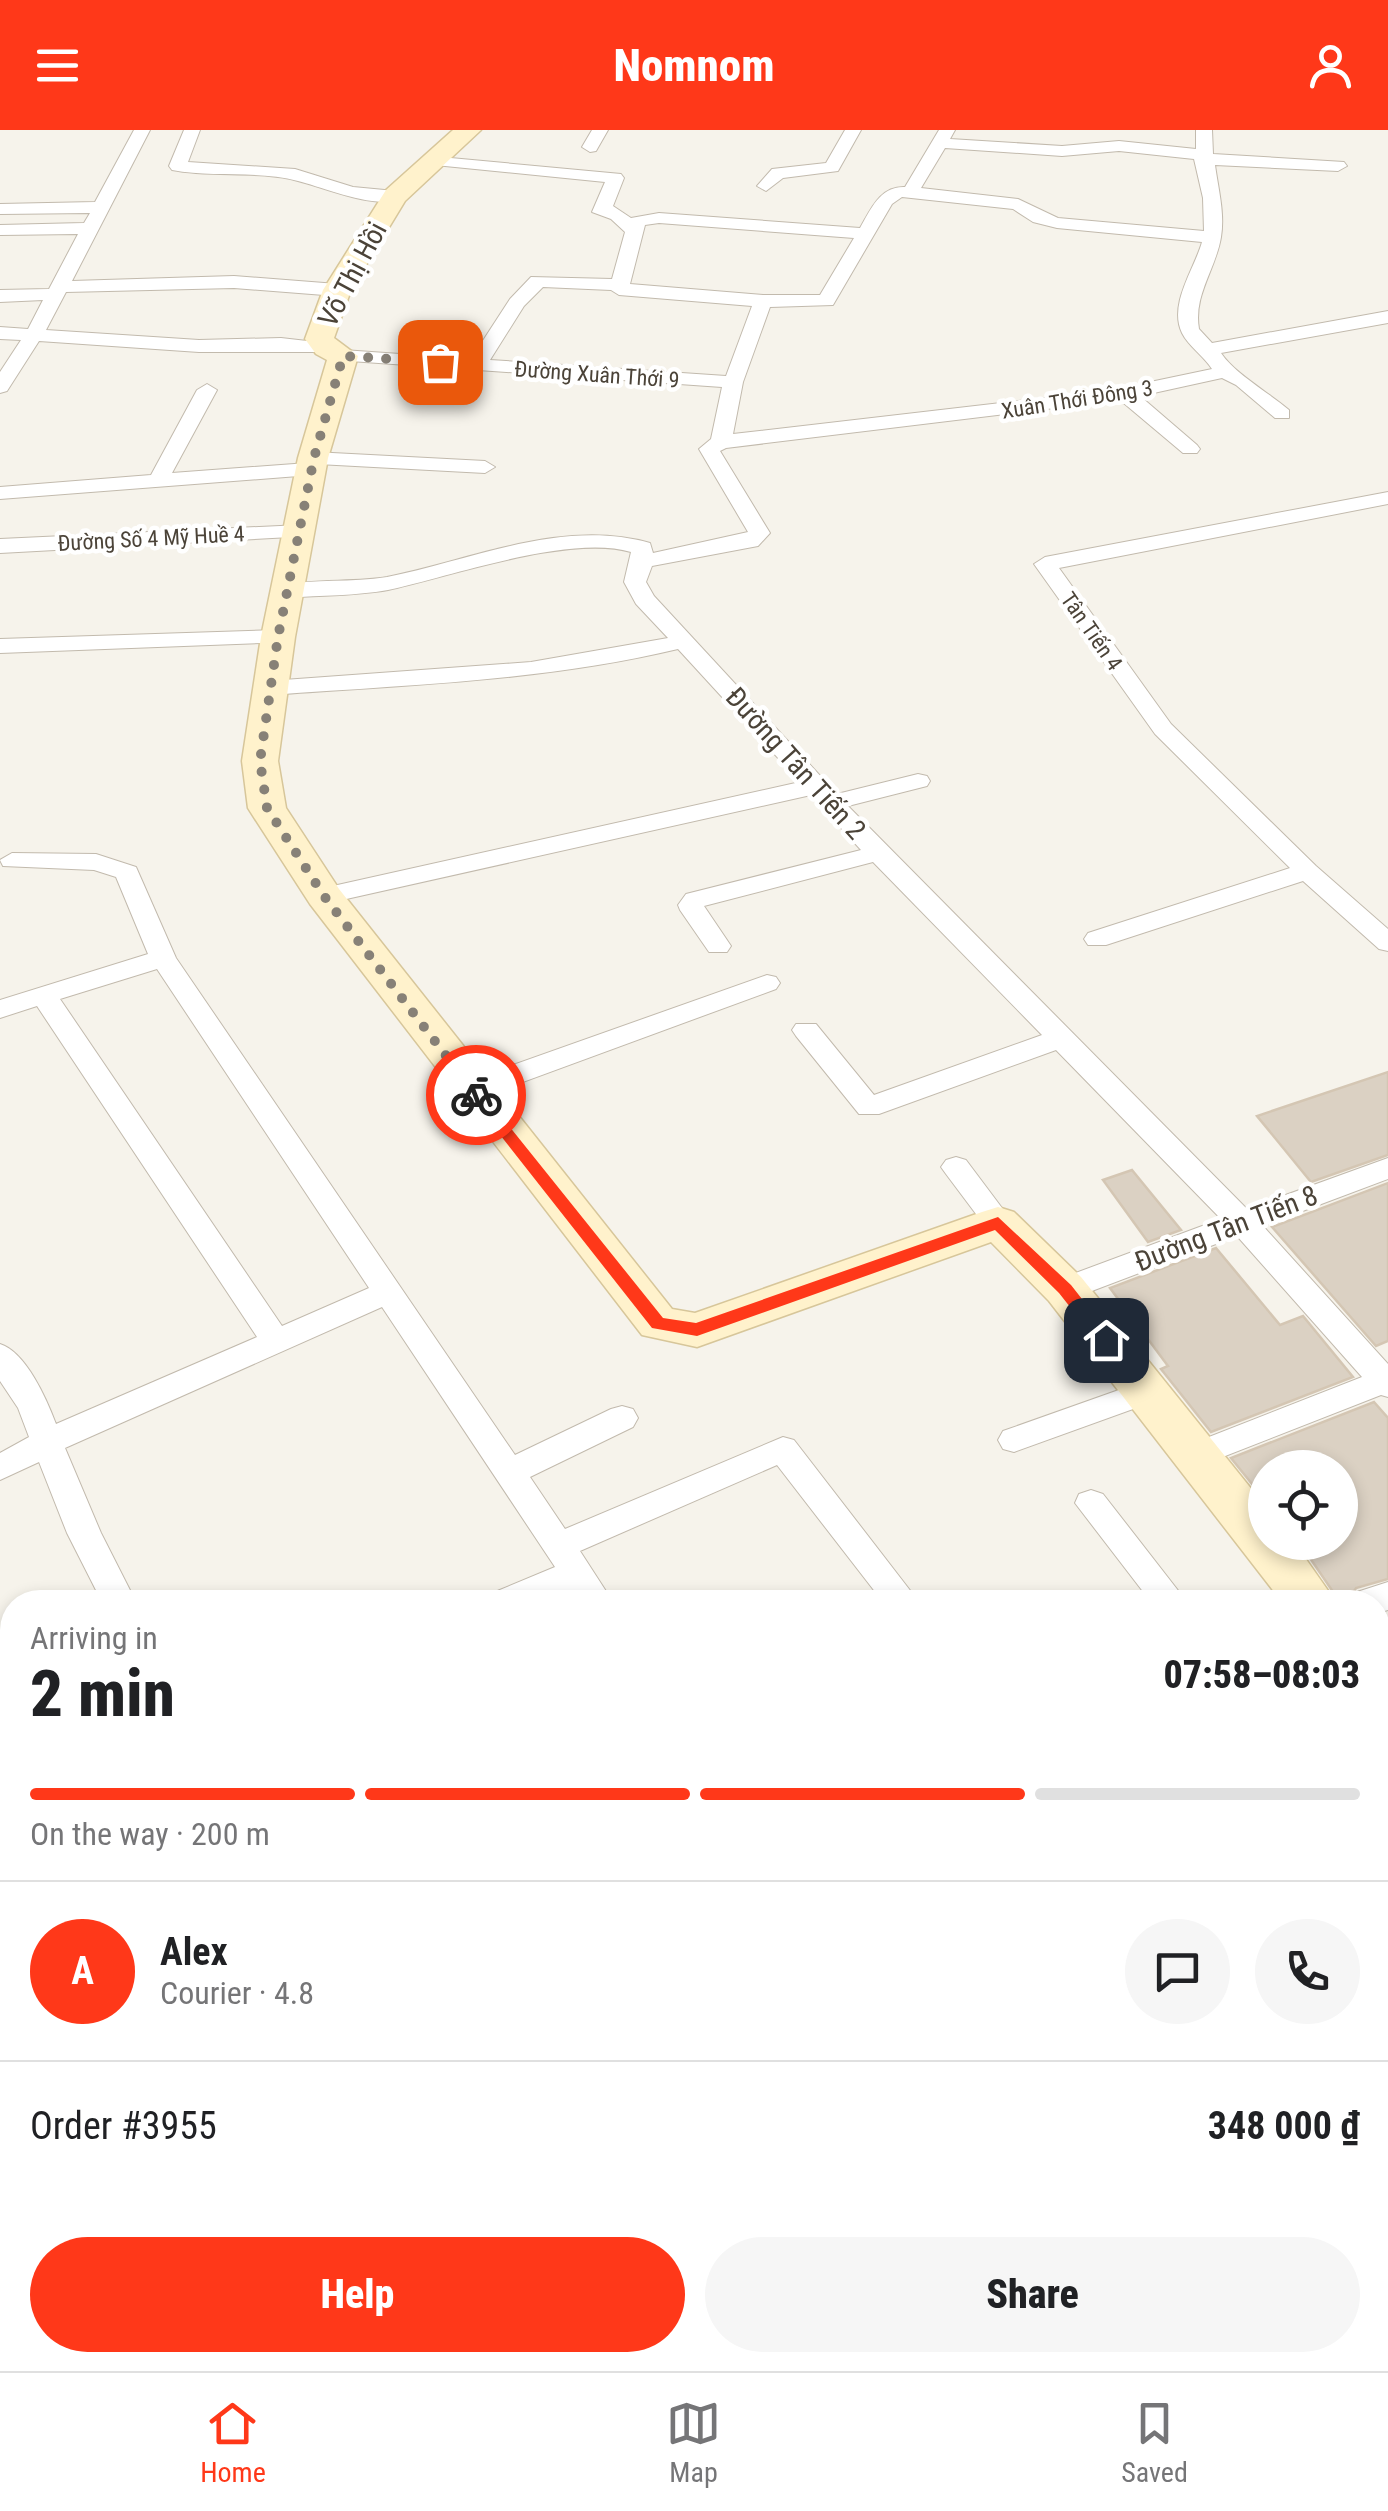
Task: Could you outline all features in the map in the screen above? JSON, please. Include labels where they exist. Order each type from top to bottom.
[{"type":"street","points":[[0,387],[36,333],[142,130]]},
{"type":"street","points":[[192,130],[178,166],[295,174],[351,192],[395,196]]},
{"type":"street","name":"Võ Thị Hồi","points":[[468,130],[395,196],[337,290],[319,338],[334,352],[270,688],[260,761],[267,808],[324,896],[658,1323],[697,1330],[998,1223]]},
{"type":"street","points":[[590,147],[600,130]]},
{"type":"street","points":[[766,186],[778,173],[832,167],[853,130]]},
{"type":"street","points":[[1204,130],[1202,157],[1212,207],[1212,236],[1187,313],[1190,331],[1224,372],[1244,382],[1282,414]]},
{"type":"street","points":[[911,191],[944,136],[994,138],[1062,151],[1119,146],[1202,157],[1338,166]]},
{"type":"street","points":[[434,160],[615,178],[602,210],[634,230]]},
{"type":"street","points":[[478,365],[517,303],[538,281],[764,301],[826,301],[886,201],[898,191],[1018,204],[1057,223],[1212,236]]},
{"type":"street","points":[[0,209],[100,206]]},
{"type":"street","points":[[617,286],[638,221],[659,218],[866,234]]},
{"type":"street","points":[[0,230],[89,228]]},
{"type":"street","points":[[0,296],[234,282],[337,290]]},
{"type":"street","points":[[288,592],[384,584],[530,548],[634,543],[642,548],[643,561],[750,541],[759,533],[709,449],[721,442],[732,382],[764,301]]},
{"type":"street","points":[[1209,350],[1388,317]]},
{"type":"street","name":"Đường Xuân Thới 9","points":[[0,333],[199,346],[281,344],[478,365],[732,382]]},
{"type":"street","name":"Xuân Thới Đông 3","points":[[721,442],[961,416],[1124,393],[1224,372]]},
{"type":"street","points":[[158,481],[207,390]]},
{"type":"street","points":[[1124,393],[1190,449]]},
{"type":"street","points":[[0,493],[158,481],[312,463],[484,467]]},
{"type":"street","name":"Tân Tiến 4","points":[[1388,498],[1044,564],[1164,729],[1307,871],[1388,943]]},
{"type":"street","name":"Đường Số 4 Mỹ Huề 4","points":[[0,546],[301,531]]},
{"type":"street","name":"Đường Tân Tiến 2","points":[[643,561],[635,582],[644,598],[878,853],[1241,1221],[1387,1382]]},
{"type":"street","points":[[0,646],[278,637]]},
{"type":"street","points":[[270,688],[550,666],[639,653],[684,640]]},
{"type":"street","points":[[324,896],[824,795],[918,781]]},
{"type":"street","points":[[718,946],[690,904],[696,900],[878,853]]},
{"type":"street","points":[[12,862],[96,862],[126,872],[164,958],[587,1590]]},
{"type":"street","points":[[1097,939],[1307,871]]},
{"type":"street","points":[[0,1008],[164,958]]},
{"type":"street","points":[[472,1090],[766,983]]},
{"type":"street","points":[[44,995],[277,1342]]},
{"type":"street","points":[[806,1030],[868,1107],[1061,1038]]},
{"type":"street","points":[[956,1166],[998,1223],[1065,1289],[1248,1520]]},
{"type":"street","name":"Đường Tân Tiến 8","points":[[1065,1289],[1388,1168]]},
{"type":"street","points":[[0,1468],[47,1442],[386,1293]]},
{"type":"street","points":[[0,1356],[33,1404],[84,1533],[113,1590]]},
{"type":"street","points":[[1198,1455],[1387,1382]]},
{"type":"street","points":[[1014,1440],[1148,1392]]},
{"type":"street","points":[[508,1473],[622,1418]]},
{"type":"street","points":[[524,1590],[566,1560],[783,1449],[893,1590]]},
{"type":"street","points":[[1091,1503],[1160,1590]]},
{"type":"street","points":[[1279,1560],[1302,1590]]},
{"type":"building","points":[[1388,1072],[1388,1155],[1311,1182],[1257,1116]]},
{"type":"building","points":[[1132,1170],[1181,1230],[1148,1242],[1103,1180]]},
{"type":"building","points":[[1388,1183],[1388,1341],[1376,1346],[1272,1227]]},
{"type":"building","points":[[1216,1248],[1280,1325],[1303,1316],[1353,1377],[1211,1432],[1161,1369],[1168,1366],[1110,1288]]},
{"type":"building","points":[[1374,1402],[1388,1418],[1388,1579],[1355,1590],[1332,1590],[1311,1560],[1358,1560],[1358,1450],[1251,1450]]},
{"type":"building","points":[[1248,1451],[1248,1479],[1231,1458]]},
{"type":"way so far","points":[[440,362],[343,356],[314,458],[278,637],[260,761],[267,808],[292,852],[476,1095]]},
{"type":"route","points":[[476,1095],[658,1323],[697,1330],[998,1223],[1065,1289],[1106,1340]]}]
